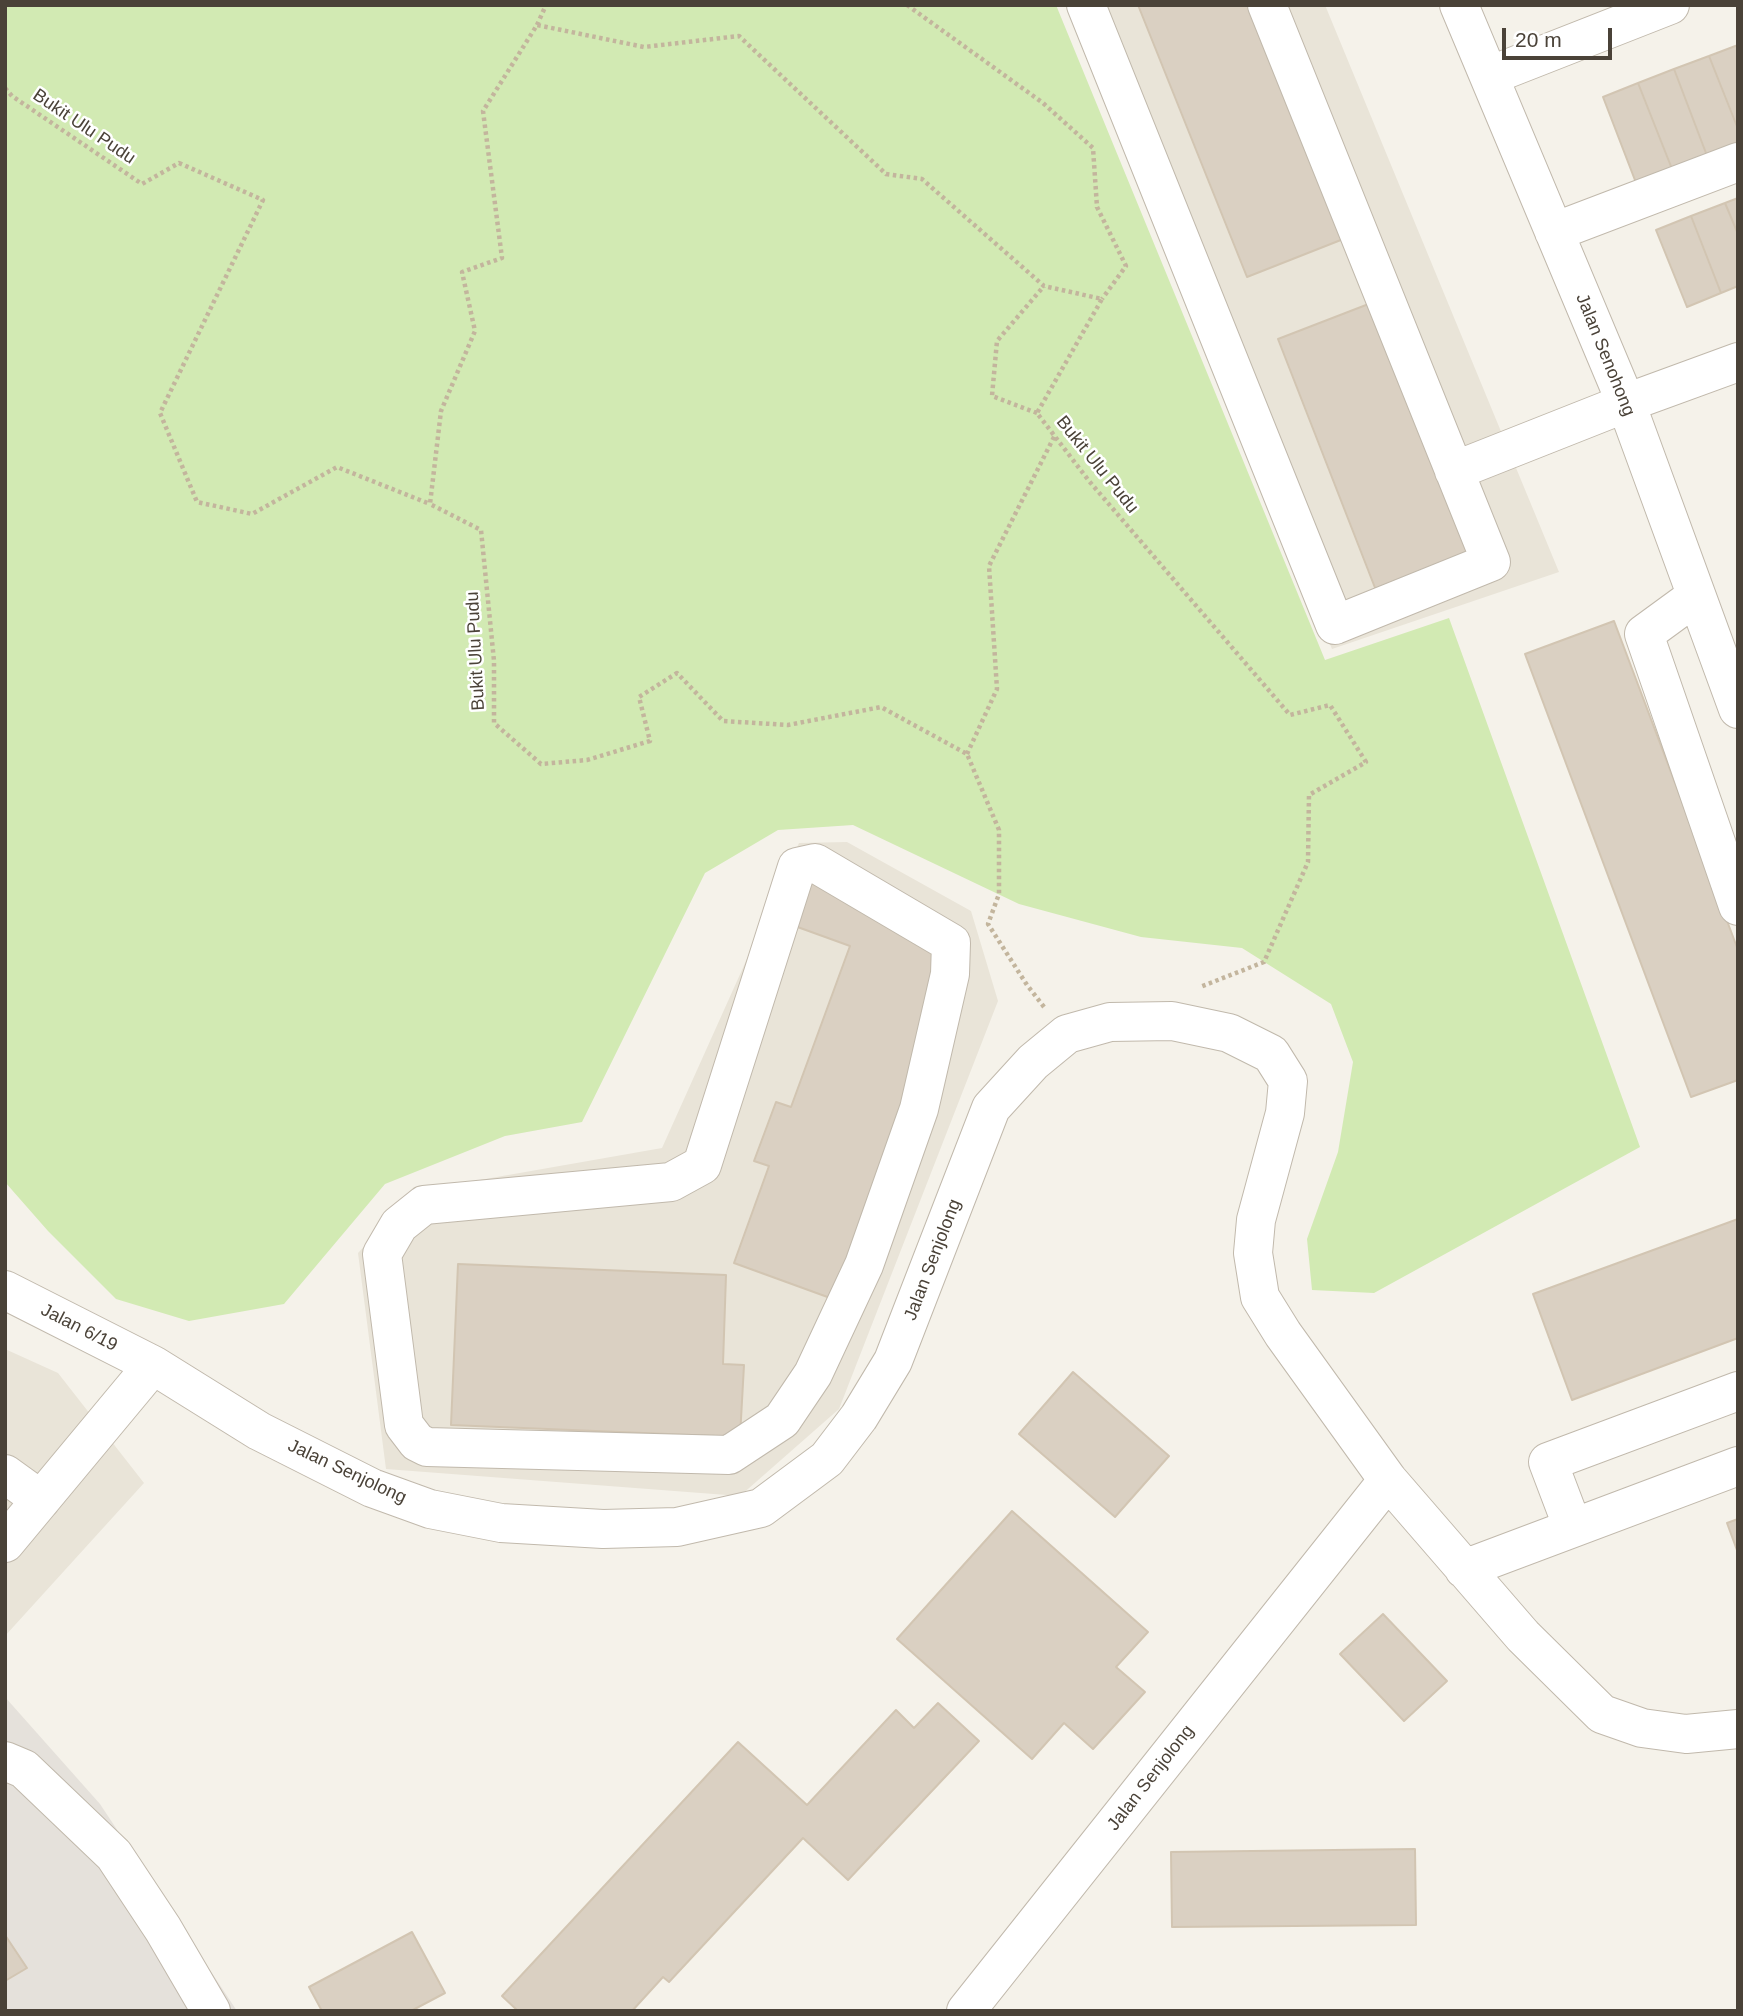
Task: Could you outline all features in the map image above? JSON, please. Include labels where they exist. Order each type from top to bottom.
[{"type":"street","points":[[1086,5],[1335,625],[1491,562],[1267,5]]},
{"type":"street","name":"Jalan Senohong","points":[[1459,5],[1626,403],[1738,709]]},
{"type":"street","points":[[1489,76],[1670,5]]},
{"type":"street","points":[[1554,232],[1738,162]]},
{"type":"street","points":[[1454,471],[1738,362]]},
{"type":"street","points":[[1696,596],[1644,634],[1738,906]]},
{"type":"street","points":[[815,863],[951,943],[950,974],[919,1109],[858,1277],[813,1374],[782,1420],[729,1455],[428,1447],[417,1442],[404,1425],[382,1254],[399,1225],[424,1205],[671,1182],[702,1165],[797,867],[815,863]]},
{"type":"street","name":"Jalan Senjolong","points":[[153,1365],[259,1431],[372,1488],[430,1509],[501,1523],[603,1529],[677,1527],[761,1508],[827,1459],[859,1417],[893,1361],[991,1108],[1033,1062],[1067,1034],[1110,1022],[1172,1021],[1229,1033],[1271,1054],[1288,1081],[1285,1113],[1256,1220],[1253,1253],[1261,1297],[1283,1334],[1388,1480],[1523,1636],[1602,1714],[1642,1728],[1686,1734],[1738,1729]]},
{"type":"street","name":"Jalan 6/19","points":[[5,1290],[153,1365]]},
{"type":"street","points":[[5,1543],[153,1365]]},
{"type":"street","points":[[1573,1528],[1548,1462],[1738,1391]]},
{"type":"street","points":[[729,1455],[761,1508]]},
{"type":"street","points":[[1464,1569],[1738,1466]]},
{"type":"street","points":[[5,1474],[41,1500]]},
{"type":"street","name":"Jalan Senjolong","points":[[966,2011],[1388,1480]]},
{"type":"street","points":[[5,1761],[24,1769],[114,1854],[163,1929],[211,2011]]},
{"type":"path","points":[[430,504],[442,411],[475,331],[461,272],[502,258],[483,111],[547,5]]},
{"type":"path","name":"Bukit Ulu Pudu","points":[[907,5],[1043,103],[1093,148],[1097,207],[1126,266],[1102,299],[1037,413],[1089,481],[1290,715],[1330,705],[1366,762],[1309,794],[1308,862],[1264,962],[1200,987]]},
{"type":"path","points":[[537,25],[644,47],[739,36],[886,174],[922,179],[1044,286],[1102,299]]},
{"type":"path","name":"Bukit Ulu Pudu","points":[[5,89],[142,184],[179,163],[263,200],[160,412],[197,502],[252,514],[337,467],[430,504],[481,530],[494,661],[494,723],[541,764],[587,760],[650,741],[639,698],[677,673],[723,721],[788,725],[881,707],[967,754]]},
{"type":"path","points":[[1037,413],[992,396],[998,341],[1044,286]]},
{"type":"path","points":[[1055,435],[989,566],[997,689],[967,754],[999,831],[999,894],[988,924],[1027,985],[1067,1034]]},
{"type":"shaded area","points":[[1073,5],[1325,5],[1559,572],[1332,649]]},
{"type":"shaded area","points":[[847,842],[971,911],[998,1001],[839,1409],[740,1496],[386,1469],[358,1253],[417,1191],[662,1148],[799,843]]},
{"type":"shaded area","points":[[5,1349],[58,1373],[144,1483],[5,1636]]},
{"type":"shaded area","points":[[5,1697],[100,1804],[237,2011],[5,2011]]},
{"type":"green space","points":[[5,5],[1056,5],[1325,660],[1449,618],[1640,1147],[1374,1293],[1312,1290],[1307,1239],[1338,1152],[1353,1062],[1331,1004],[1242,948],[1141,937],[1019,904],[853,825],[778,830],[705,873],[582,1122],[505,1136],[385,1184],[284,1304],[189,1321],[116,1299],[48,1231],[5,1182]]},
{"type":"building","points":[[1138,5],[1259,5],[1351,236],[1247,277]]},
{"type":"building","points":[[1738,45],[1738,129],[1709,56]]},
{"type":"building","points":[[1709,56],[1738,129],[1738,150],[1709,161],[1674,69]]},
{"type":"building","points":[[1674,69],[1709,161],[1674,174],[1638,83]]},
{"type":"building","points":[[1638,83],[1674,174],[1638,188],[1603,97]]},
{"type":"building","points":[[1738,198],[1738,234],[1725,203]]},
{"type":"building","points":[[1725,203],[1738,234],[1738,286],[1721,293],[1691,216]]},
{"type":"building","points":[[1691,216],[1721,293],[1687,307],[1656,230]]},
{"type":"building","points":[[1379,300],[1480,559],[1379,598],[1278,339]]},
{"type":"building","points":[[1614,621],[1738,950],[1738,1080],[1691,1097],[1525,654]]},
{"type":"building","points":[[812,869],[964,941],[833,1299],[734,1263],[769,1166],[754,1161],[776,1102],[791,1107],[850,946],[792,925]]},
{"type":"building","points":[[1738,1219],[1738,1338],[1572,1400],[1533,1294]]},
{"type":"building","points":[[458,1264],[726,1275],[723,1364],[744,1365],[740,1437],[451,1425]]},
{"type":"building","points":[[1073,1372],[1169,1456],[1115,1517],[1019,1434]]},
{"type":"building","points":[[1012,1511],[1148,1632],[1116,1667],[1145,1692],[1093,1749],[1064,1723],[1032,1759],[897,1639]]},
{"type":"building","points":[[1738,1519],[1738,1553],[1727,1523]]},
{"type":"building","points":[[1383,1614],[1447,1681],[1404,1721],[1340,1654]]},
{"type":"building","points":[[938,1703],[979,1741],[848,1880],[803,1838],[669,1982],[663,1977],[632,2011],[518,2011],[502,1996],[738,1742],[807,1805],[896,1710],[914,1728]]},
{"type":"building","points":[[1415,1849],[1416,1925],[1172,1927],[1171,1852]]},
{"type":"building","points":[[412,1932],[445,1993],[411,2011],[322,2011],[309,1987]]},
{"type":"building","points":[[5,1935],[27,1968],[5,1981]]}]
